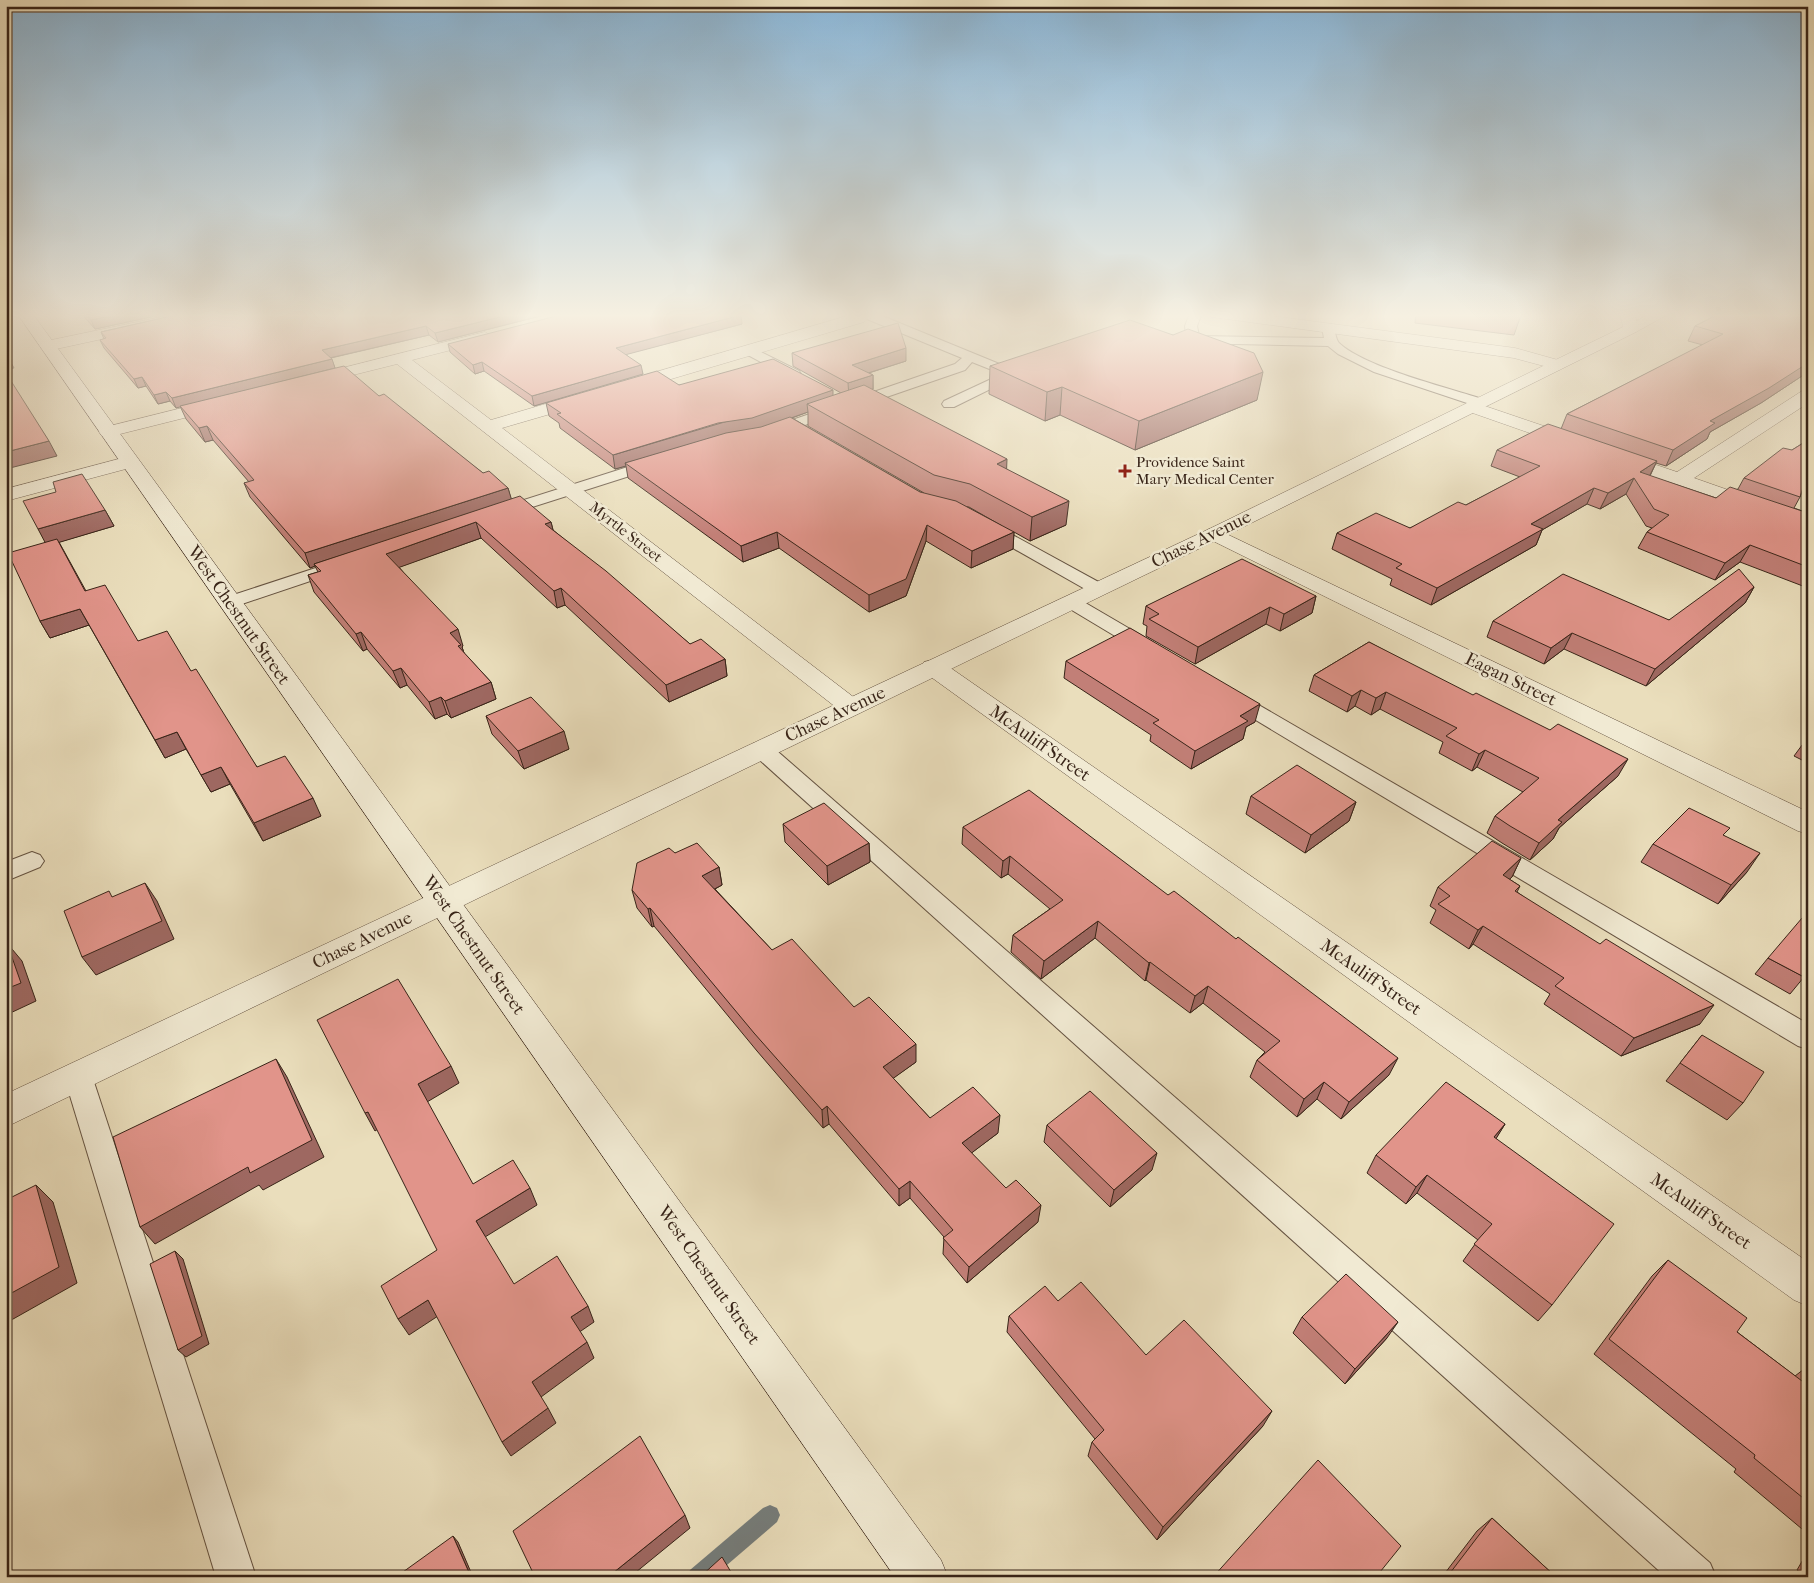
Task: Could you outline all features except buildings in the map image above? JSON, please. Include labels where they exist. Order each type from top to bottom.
[{"type":"street","name":"West Chestnut Street","points":[[76,387],[924,1577]]},
{"type":"street","name":"Myrtle Street","points":[[438,387],[851,706]]},
{"type":"street","points":[[612,391],[626,387]]},
{"type":"street","name":"Chase Avenue","points":[[6,1111],[442,901],[1214,534],[1514,387]]},
{"type":"street","points":[[490,426],[593,396]]},
{"type":"street","points":[[1678,480],[1808,396]]},
{"type":"street","points":[[108,432],[237,400]]},
{"type":"street","points":[[1477,405],[1599,452],[1808,525]]},
{"type":"street","points":[[6,494],[130,462]]},
{"type":"street","name":"Eagan Street","points":[[1214,534],[1808,824]]},
{"type":"street","name":"McAuliff Street","points":[[933,667],[1808,1286]]},
{"type":"lane","points":[[757,437],[902,387]]},
{"type":"lane","points":[[949,404],[986,387]]},
{"type":"lane","points":[[1429,387],[1477,405]]},
{"type":"lane","points":[[832,395],[849,405]]},
{"type":"lane","points":[[793,424],[809,434]]},
{"type":"lane","points":[[487,516],[669,459]]},
{"type":"lane","points":[[971,517],[1098,589]]},
{"type":"lane","points":[[230,602],[356,560]]},
{"type":"lane","points":[[1070,602],[1164,657]]},
{"type":"lane","points":[[1216,688],[1808,1038]]},
{"type":"lane","points":[[761,749],[1696,1577]]},
{"type":"lane","points":[[6,872],[32,862]]},
{"type":"lane","points":[[78,1076],[236,1577]]},
{"type":"waterway","points":[[697,1577],[770,1515]]},
{"type":"place","name":"Providence Saint Mary Medical Center","points":[[1125,471]]}]
